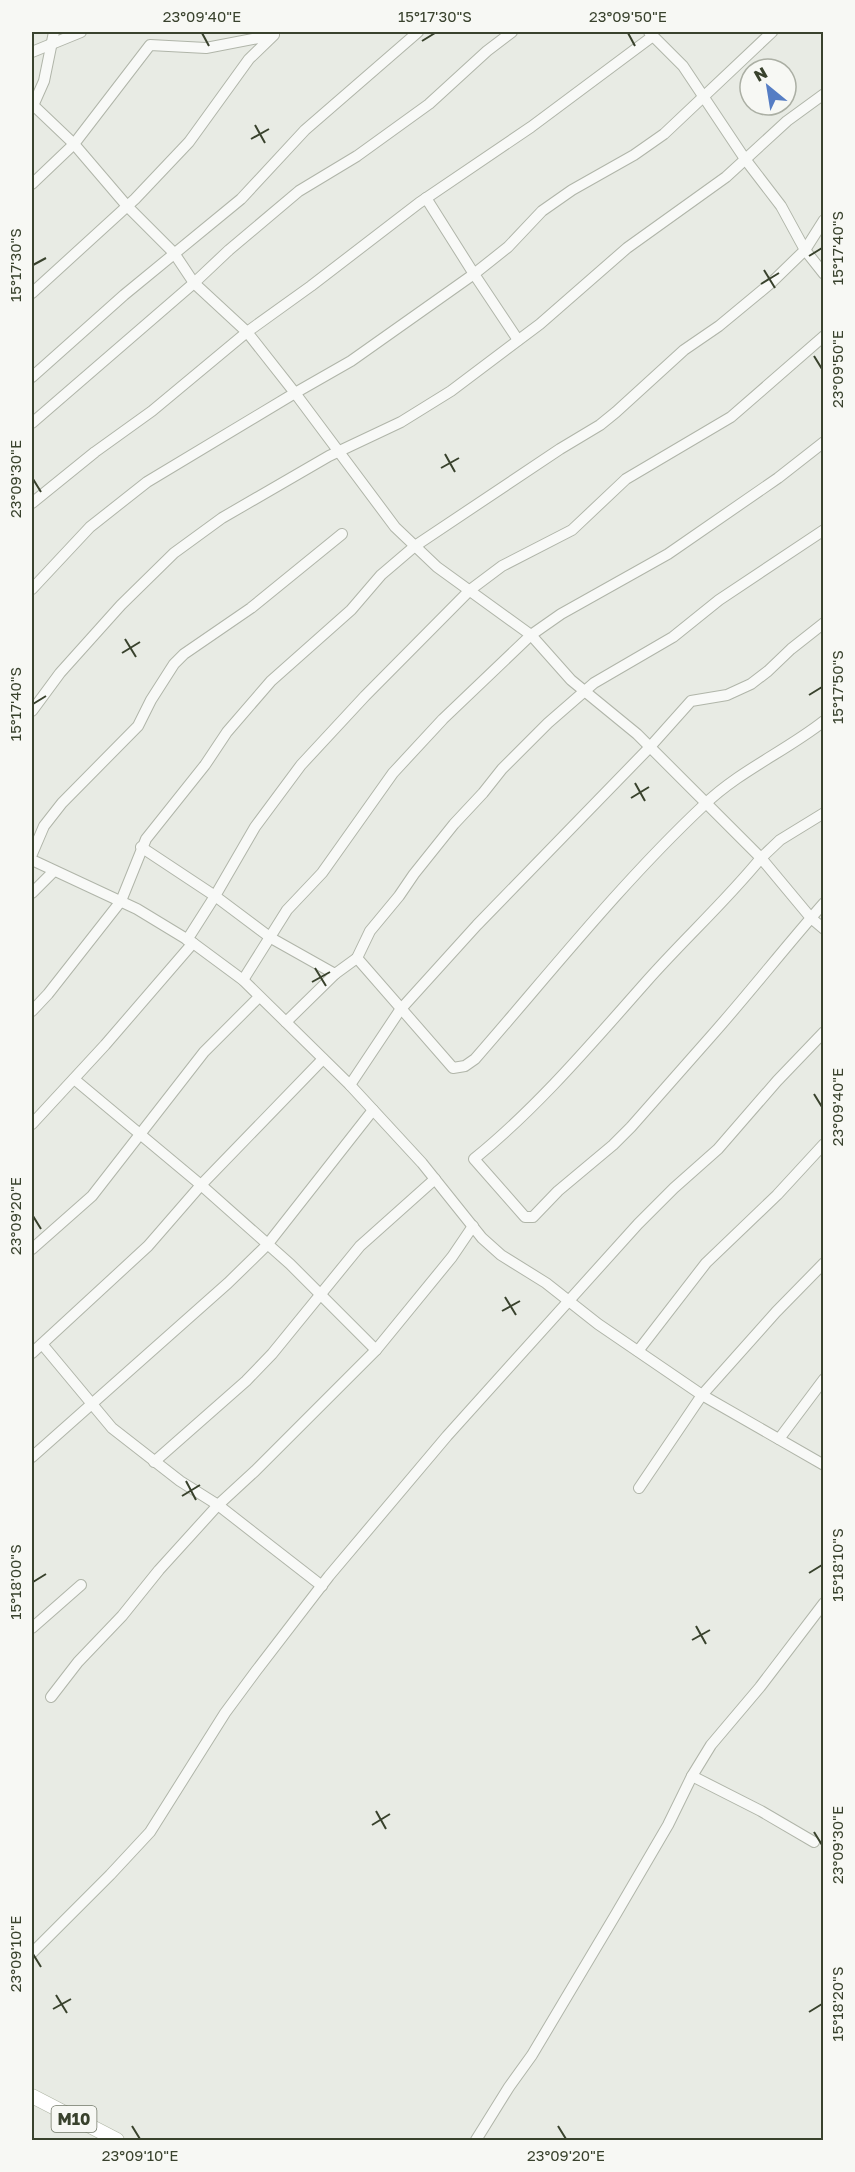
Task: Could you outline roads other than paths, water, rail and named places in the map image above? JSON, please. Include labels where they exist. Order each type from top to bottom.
[{"type":"main road","name":"M10","points":[[32,2096],[117,2140]]},
{"type":"street","points":[[54,32],[44,81],[32,106],[74,144],[127,206],[174,253],[194,283],[247,332],[395,527],[437,567],[531,635],[571,680],[637,734],[761,858],[811,918],[824,929]]},
{"type":"street","points":[[32,52],[81,32]]},
{"type":"street","points":[[32,377],[174,253],[241,199],[305,130],[418,32]]},
{"type":"street","points":[[32,423],[299,191],[357,156],[429,104],[487,51],[512,32]]},
{"type":"street","points":[[32,589],[90,527],[147,482],[351,361],[474,274],[508,246],[542,211],[664,134],[772,32]]},
{"type":"street","points":[[32,503],[95,452],[152,411],[247,332],[312,286],[426,198],[531,127],[651,34],[682,66],[704,96],[745,159],[781,206],[805,250],[824,274]]},
{"type":"street","points":[[32,184],[74,144],[150,45],[206,48],[274,35],[249,59],[189,142],[127,206],[32,293]]},
{"type":"street","points":[[32,711],[60,673],[121,604],[174,553],[222,518],[338,452],[401,422],[452,391],[540,324],[627,248],[726,177],[787,121],[824,94]]},
{"type":"street","points":[[426,198],[518,340]]},
{"type":"street","points":[[32,1011],[121,901],[141,847],[251,703],[295,658],[351,610],[381,575],[415,546],[600,425],[684,350],[719,326],[771,283],[805,250],[824,220]]},
{"type":"street","points":[[32,1124],[74,1079],[190,942],[255,827],[301,765],[365,696],[470,590],[502,566],[572,530],[626,479],[731,417],[824,336]]},
{"type":"street","points":[[243,980],[287,910],[322,873],[393,773],[443,719],[531,635],[561,614],[668,554],[778,478],[824,442]]},
{"type":"street","points":[[286,1022],[335,974],[357,958],[370,931],[414,874],[454,824],[525,745],[606,674],[674,637],[719,600],[824,530]]},
{"type":"street","points":[[32,854],[52,816],[138,726],[150,700],[174,664],[184,654],[251,608],[342,534]]},
{"type":"street","points":[[350,1085],[400,1010],[477,925],[649,748],[693,699],[727,695],[751,684],[790,649],[824,623]]},
{"type":"street","points":[[357,958],[453,1068],[465,1066],[475,1059],[619,892],[705,803],[726,786],[824,721]]},
{"type":"street","points":[[824,813],[780,840],[761,858],[646,981],[578,1060],[503,1136],[474,1159],[525,1218],[537,1214],[558,1191],[631,1127],[824,903]]},
{"type":"street","points":[[141,847],[215,896],[271,938],[335,974]]},
{"type":"street","points":[[32,860],[121,901],[190,942],[243,980],[350,1085],[422,1163],[472,1226],[501,1255],[546,1283],[598,1324],[702,1395],[824,1466]]},
{"type":"street","points":[[32,893],[54,871]]},
{"type":"street","points":[[32,1249],[92,1196],[204,1052],[259,997]]},
{"type":"street","points":[[32,1953],[150,1832],[225,1713],[322,1586],[447,1436],[645,1217],[718,1149],[777,1081],[824,1032]]},
{"type":"street","points":[[32,1353],[148,1246],[201,1185],[323,1059]]},
{"type":"street","points":[[74,1079],[201,1185],[322,1295],[376,1350]]},
{"type":"street","points":[[32,1457],[228,1283],[267,1245],[373,1110]]},
{"type":"street","points":[[638,1351],[706,1263],[777,1195],[824,1144]]},
{"type":"street","points":[[154,1462],[246,1381],[322,1295],[360,1246],[435,1179]]},
{"type":"street","points":[[51,1697],[78,1662],[122,1616],[159,1570],[218,1505],[376,1350],[452,1257],[472,1226]]},
{"type":"street","points":[[639,1488],[702,1395],[776,1312],[824,1263]]},
{"type":"street","points":[[42,1344],[112,1428],[180,1481],[218,1505],[322,1586]]},
{"type":"street","points":[[779,1439],[824,1379]]},
{"type":"street","points":[[32,1628],[81,1585]]},
{"type":"street","points":[[476,2140],[532,2055],[621,1906],[711,1745],[760,1687],[824,1603]]},
{"type":"street","points":[[692,1776],[761,1811],[814,1842]]}]
